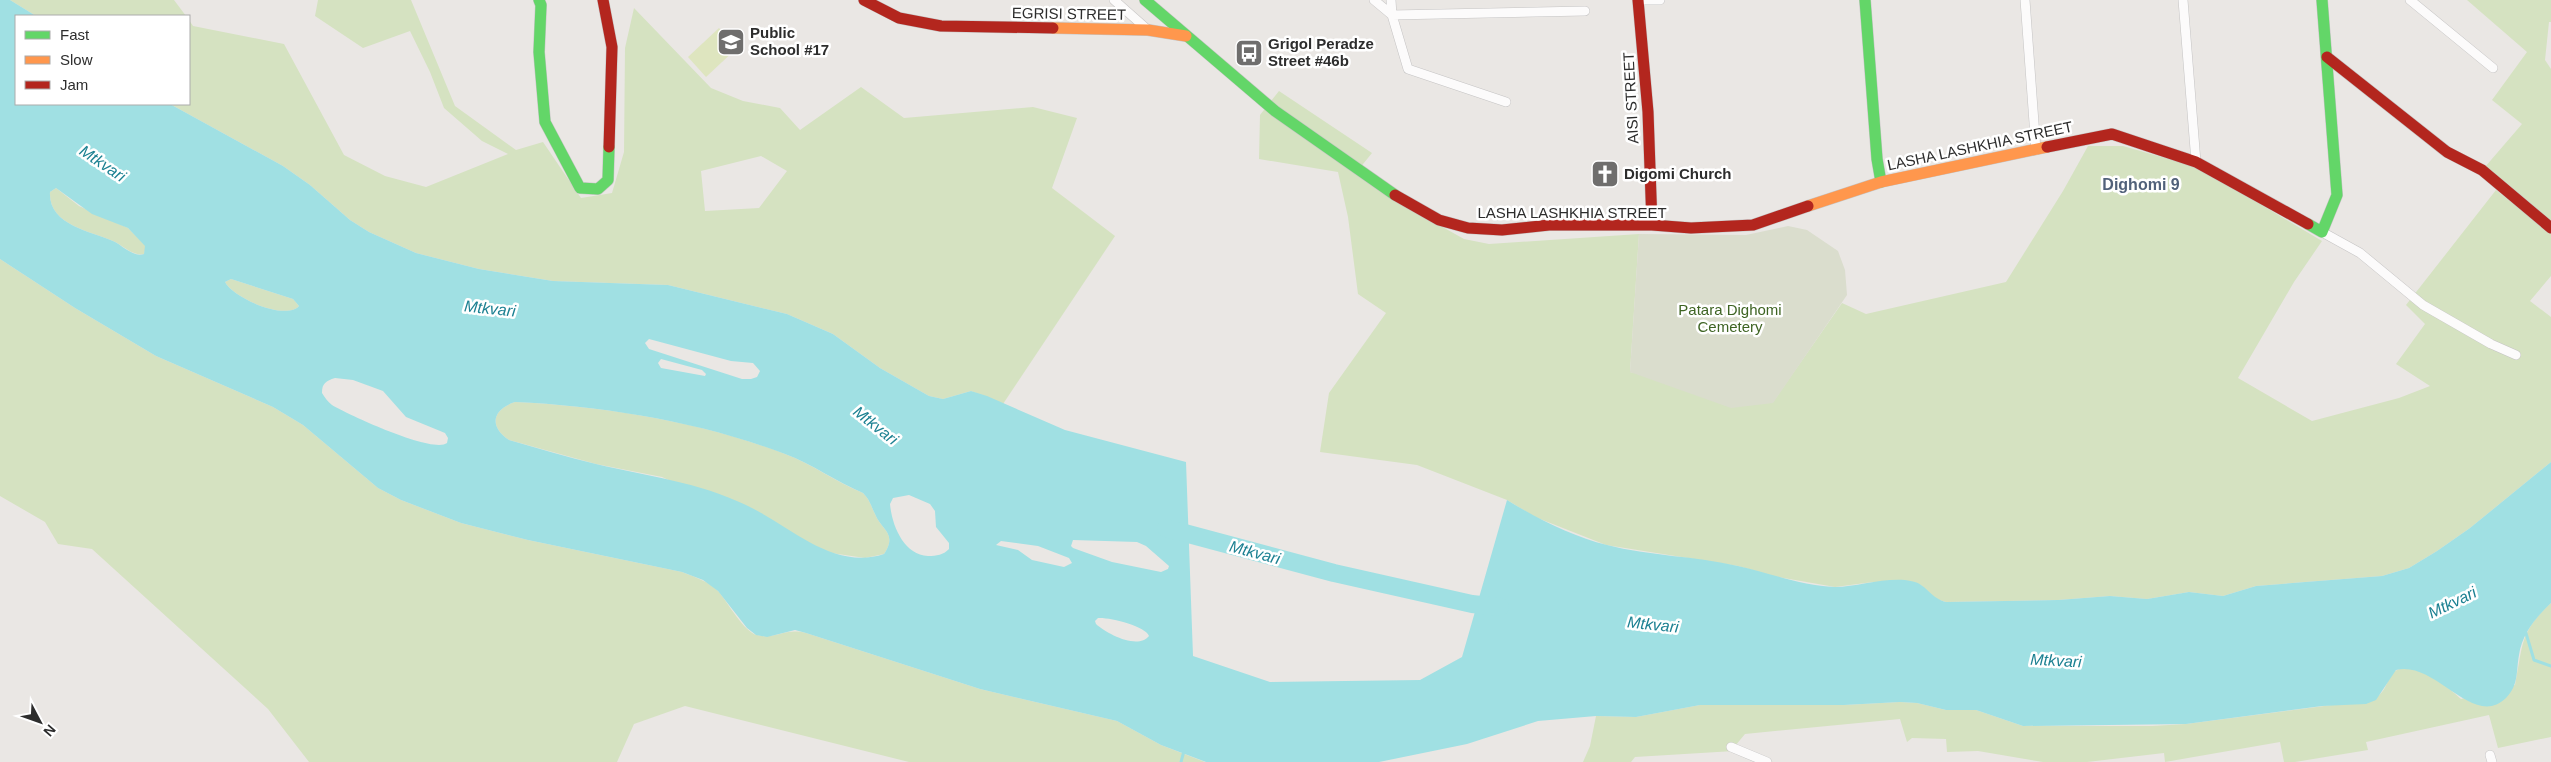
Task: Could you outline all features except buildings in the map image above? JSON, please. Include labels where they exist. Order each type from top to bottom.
[{"type":"street","points":[[539,0],[541,5],[539,52],[545,122],[580,188],[598,189],[608,180],[610,153],[612,47],[604,0]]},
{"type":"street","points":[[1114,0],[1148,30]]},
{"type":"street","name":"LASHA LASHKHIA STREET","points":[[1145,0],[1275,111],[1403,200],[1439,220],[1468,228],[1502,230],[1549,225],[1652,225],[1691,228],[1753,224],[1880,182],[2112,134],[2196,162],[2360,253],[2423,305],[2516,356]]},
{"type":"street","points":[[1374,0],[1392,15],[1586,11]]},
{"type":"street","points":[[1391,0],[1392,15],[1408,69],[1506,102]]},
{"type":"street","points":[[1638,0],[1660,0]]},
{"type":"street","name":"AISI STREET","points":[[1638,0],[1648,112],[1652,225]]},
{"type":"street","points":[[1865,0],[1876,159],[1880,182]]},
{"type":"street","points":[[2025,0],[2036,150]]},
{"type":"street","points":[[2183,0],[2196,162]]},
{"type":"street","points":[[2322,0],[2338,195],[2330,218],[2322,232]]},
{"type":"street","points":[[2410,0],[2493,68]]},
{"type":"street","name":"EGRISI STREET","points":[[871,2],[898,18],[941,26],[1148,30],[1188,37]]},
{"type":"street","points":[[2327,57],[2447,152],[2482,170],[2551,228]]},
{"type":"street","points":[[1731,747],[1767,762]]},
{"type":"green space","points":[[10,0],[174,0],[185,15],[34,15]]},
{"type":"green space","points":[[318,0],[411,0],[455,106],[516,150],[543,142],[581,198],[612,193],[624,152],[625,48],[634,8],[711,88],[743,101],[780,108],[800,130],[861,87],[904,118],[1033,107],[1077,118],[1052,188],[1115,236],[1003,404],[971,391],[943,399],[929,396],[880,368],[833,334],[787,314],[668,285],[553,281],[479,269],[416,253],[369,232],[350,220],[310,185],[283,166],[172,105],[190,105],[190,22],[193,26],[284,44],[344,155],[385,176],[426,187],[508,154],[482,141],[444,108],[430,72],[410,31],[363,48],[315,16]],"holes":[[[761,156],[787,171],[759,208],[705,211],[701,171]]]},
{"type":"green space","points":[[2467,0],[2551,0],[2551,22],[2549,22],[2545,60],[2551,69],[2551,222],[2485,167],[2522,124],[2492,100],[2527,52]]},
{"type":"green space","points":[[719,28],[737,48],[706,77],[688,57]]},
{"type":"green space","points":[[1279,91],[1372,153],[1355,174],[1382,193],[1464,239],[1489,244],[1639,234],[1630,372],[1773,402],[1842,303],[1866,314],[2006,282],[2063,191],[2088,146],[2123,146],[2200,168],[2322,241],[2294,282],[2238,378],[2312,421],[2399,398],[2430,386],[2396,364],[2425,324],[2406,305],[2496,190],[2551,234],[2551,276],[2530,301],[2551,317],[2551,462],[2470,528],[2409,568],[2382,576],[2256,586],[2223,596],[2189,592],[2147,599],[2110,596],[2058,600],[1946,602],[1936,599],[1922,586],[1914,582],[1873,582],[1835,587],[1773,576],[1738,566],[1606,545],[1535,517],[1507,500],[1417,465],[1320,452],[1329,393],[1386,313],[1358,294],[1348,217],[1338,172],[1259,159],[1260,115]]},
{"type":"green space","points":[[56,188],[79,206],[128,228],[146,246],[144,254],[136,254],[113,241],[83,230],[63,219],[51,203],[50,192]]},
{"type":"green space","name":"Patara Dighomi Cemetery","points":[[1788,226],[1807,230],[1838,251],[1845,270],[1847,295],[1773,403],[1731,408],[1630,372],[1639,234],[1746,235]]},
{"type":"green space","points":[[0,259],[75,308],[156,356],[273,407],[303,425],[378,488],[401,500],[461,523],[528,540],[682,572],[702,580],[715,588],[747,629],[757,635],[769,636],[792,631],[806,633],[980,689],[1117,721],[1161,745],[1205,762],[909,762],[685,706],[634,724],[617,762],[309,762],[268,709],[92,549],[58,544],[45,522],[0,496]]},
{"type":"green space","points":[[231,279],[293,299],[299,306],[292,310],[283,311],[260,306],[238,295],[230,288],[225,282]]},
{"type":"green space","points":[[515,402],[583,407],[652,418],[721,433],[785,454],[863,493],[889,536],[888,547],[884,554],[865,558],[831,553],[662,477],[596,464],[509,440],[498,429],[496,418],[502,409]]},
{"type":"green space","points":[[2551,603],[2551,737],[2498,748],[2489,715],[2366,742],[2368,750],[2295,762],[2284,762],[2280,742],[2165,762],[2164,753],[2087,762],[2043,762],[1978,751],[1947,752],[1946,739],[1912,738],[1907,742],[1900,719],[1745,734],[1735,746],[1773,762],[1760,762],[1734,751],[1635,757],[1631,762],[1583,762],[1590,746],[1596,716],[1636,717],[1700,705],[1844,705],[1900,702],[1917,703],[1946,710],[1976,710],[2023,726],[2152,726],[2186,724],[2366,702],[2378,696],[2394,672],[2401,668],[2410,668],[2429,675],[2461,699],[2515,685],[2524,640],[2533,623]]},
{"type":"water","points":[[0,0],[10,0],[34,15],[15,15],[15,105],[172,105],[283,166],[310,185],[350,220],[369,232],[416,253],[479,269],[553,281],[668,285],[787,314],[833,334],[880,368],[929,396],[943,399],[971,391],[987,396],[1065,430],[1186,462],[1193,656],[1270,682],[1420,680],[1462,657],[1507,500],[1530,514],[1594,542],[1640,552],[1722,563],[1810,584],[1835,587],[1906,580],[1923,586],[1937,598],[1946,602],[2058,600],[2110,596],[2147,599],[2189,592],[2223,596],[2256,586],[2382,576],[2409,568],[2470,528],[2551,462],[2551,603],[2526,633],[2519,655],[2513,688],[2506,698],[2493,706],[2481,706],[2467,701],[2425,675],[2411,670],[2396,670],[2376,700],[2366,704],[2322,706],[2186,724],[2023,726],[1976,710],[1946,710],[1917,703],[1900,702],[1844,705],[1700,705],[1636,717],[1596,716],[1538,721],[1467,744],[1379,762],[1206,762],[1161,745],[1117,721],[980,689],[806,633],[795,630],[767,637],[756,635],[747,628],[718,591],[703,580],[682,572],[528,540],[461,523],[401,500],[378,488],[303,425],[273,407],[156,356],[75,308],[0,259]],"holes":[[[56,188],[92,214],[128,228],[145,246],[144,254],[132,253],[113,241],[72,225],[56,212],[51,203],[50,192]],[[231,279],[293,299],[299,306],[292,310],[283,311],[260,306],[238,295],[225,282]],[[649,339],[731,361],[753,363],[760,371],[757,377],[742,379],[649,349],[645,343]],[[661,359],[702,370],[706,374],[705,376],[661,368],[658,363]],[[335,378],[353,380],[383,391],[406,417],[445,433],[448,438],[447,443],[439,445],[409,438],[341,410],[331,404],[322,393],[327,381]],[[515,402],[583,407],[652,418],[720,433],[785,454],[863,493],[889,536],[888,547],[884,554],[865,558],[829,551],[728,497],[672,480],[585,461],[509,440],[502,435],[496,424],[498,413]],[[909,495],[930,504],[935,511],[936,527],[949,543],[949,549],[942,554],[931,556],[912,551],[901,538],[893,521],[890,504],[893,498]],[[1073,540],[1137,542],[1146,546],[1169,566],[1168,569],[1161,572],[1112,562],[1071,546]],[[1001,541],[1038,546],[1069,558],[1072,563],[1064,567],[1032,560],[1018,550],[996,545]],[[1098,618],[1118,621],[1141,629],[1149,636],[1144,640],[1130,641],[1115,636],[1096,624],[1095,621]]]},
{"type":"waterway","name":"Mtkvari","points":[[1166,528],[1334,573],[1472,604],[1500,607]]},
{"type":"waterway","points":[[2525,630],[2534,660],[2551,666]]},
{"type":"waterway","points":[[1181,762],[1184,751]]},
{"type":"traffic: fast","points":[[539,0],[541,5],[539,52],[545,122],[580,188],[598,189],[608,180],[609,147]]},
{"type":"traffic: fast","points":[[1145,0],[1275,111],[1395,195]]},
{"type":"traffic: fast","points":[[1865,0],[1877,159],[1881,182]]},
{"type":"traffic: fast","points":[[2308,224],[2322,232],[2337,195],[2322,0]]},
{"type":"traffic: slow","points":[[1053,28],[1148,30],[1186,36]]},
{"type":"traffic: slow","points":[[1808,206],[1881,182],[2047,147]]},
{"type":"traffic: jam","points":[[603,0],[612,47],[609,147]]},
{"type":"traffic: jam","points":[[864,0],[899,18],[941,26],[1053,28]]},
{"type":"traffic: jam","points":[[1638,0],[1648,112],[1652,225]]},
{"type":"traffic: jam","points":[[2327,57],[2447,152],[2482,170],[2551,228]]},
{"type":"traffic: jam","points":[[2047,147],[2112,134],[2196,162],[2308,224]]},
{"type":"traffic: jam","points":[[1395,195],[1439,220],[1468,228],[1502,230],[1549,225],[1652,225],[1691,228],[1753,225],[1808,206]]},
{"type":"place","name":"Public School #17","points":[[731,42]]},
{"type":"place","name":"Grigol Peradze Street #46b","points":[[1249,53]]},
{"type":"place","name":"Digomi Church","points":[[1605,174]]},
{"type":"district","name":"Dighomi 9","points":[[2141,184]]}]
